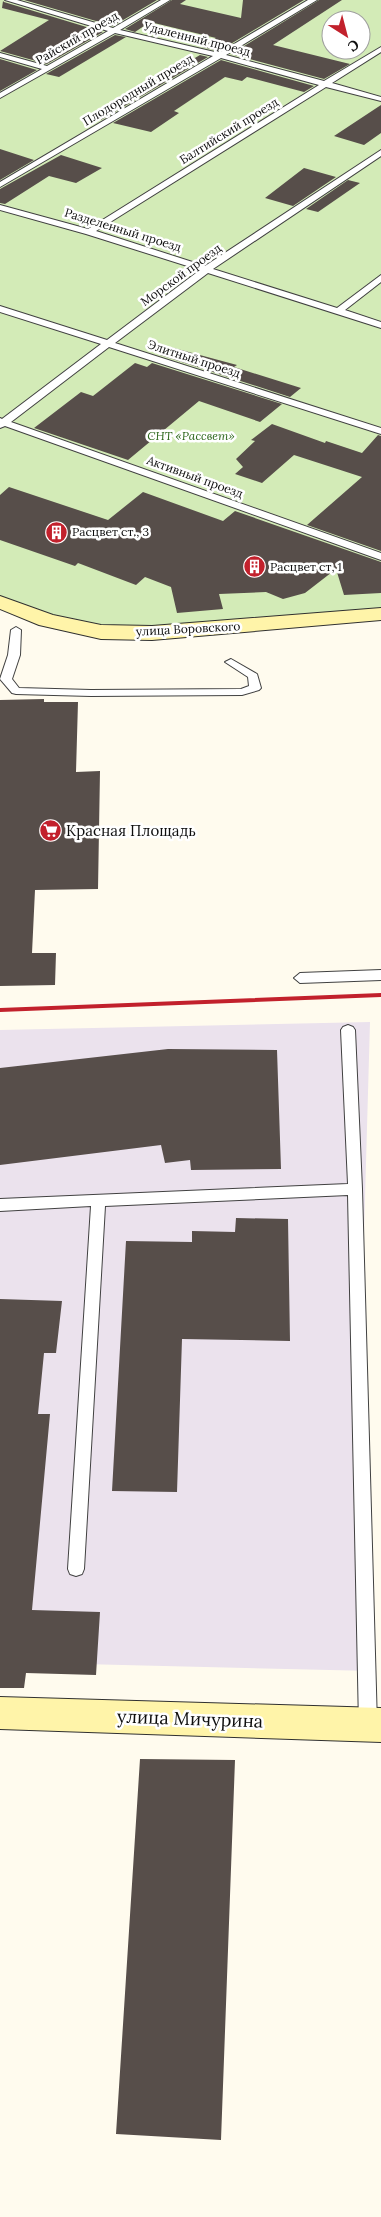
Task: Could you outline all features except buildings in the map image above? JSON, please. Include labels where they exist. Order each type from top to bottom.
[{"type":"street","name":"улица Воровского","points":[[0,602],[47,620],[101,632],[152,633],[381,614]]},
{"type":"street","name":"улица Мичурина","points":[[0,1713],[374,1725]]},
{"type":"lane","name":"Удаленный проезд","points":[[9,0],[20,1],[113,30],[219,55],[381,99]]},
{"type":"lane","name":"Райский проезд","points":[[0,96],[166,0]]},
{"type":"lane","name":"Плодородный проезд","points":[[0,185],[313,0]]},
{"type":"lane","name":"Балтийский проезд","points":[[89,232],[381,49]]},
{"type":"lane","points":[[0,55],[48,68]]},
{"type":"lane","name":"Морской проезд","points":[[1,423],[108,345],[207,269],[381,152]]},
{"type":"lane","name":"Разделенный проезд","points":[[0,207],[89,232],[381,325]]},
{"type":"lane","points":[[337,312],[381,278]]},
{"type":"lane","name":"Элитный проезд","points":[[0,309],[381,431]]},
{"type":"lane","name":"Активный проезд","points":[[1,423],[381,557]]},
{"type":"lane","points":[[16,630],[14,655],[6,678],[16,691],[242,692],[255,688],[253,676],[231,662]]},
{"type":"lane","points":[[300,978],[381,975]]},
{"type":"lane","points":[[348,1030],[374,1725]]},
{"type":"lane","points":[[0,1205],[355,1189]]},
{"type":"lane","points":[[76,1569],[98,1201]]},
{"type":"shaded area","points":[[370,1022],[363,1269],[373,1671],[0,1662],[0,1030]]},
{"type":"green space","name":"СНТ «Рассвет»","points":[[0,0],[381,0],[381,614],[101,632],[0,602]]},
{"type":"railway","points":[[0,1010],[381,995]]},
{"type":"place","name":"Расцвет ст., 3","points":[[56,532]]},
{"type":"place","name":"Расцвет ст, 1","points":[[254,567]]},
{"type":"place","name":"Красная Площадь","points":[[50,831]]}]
